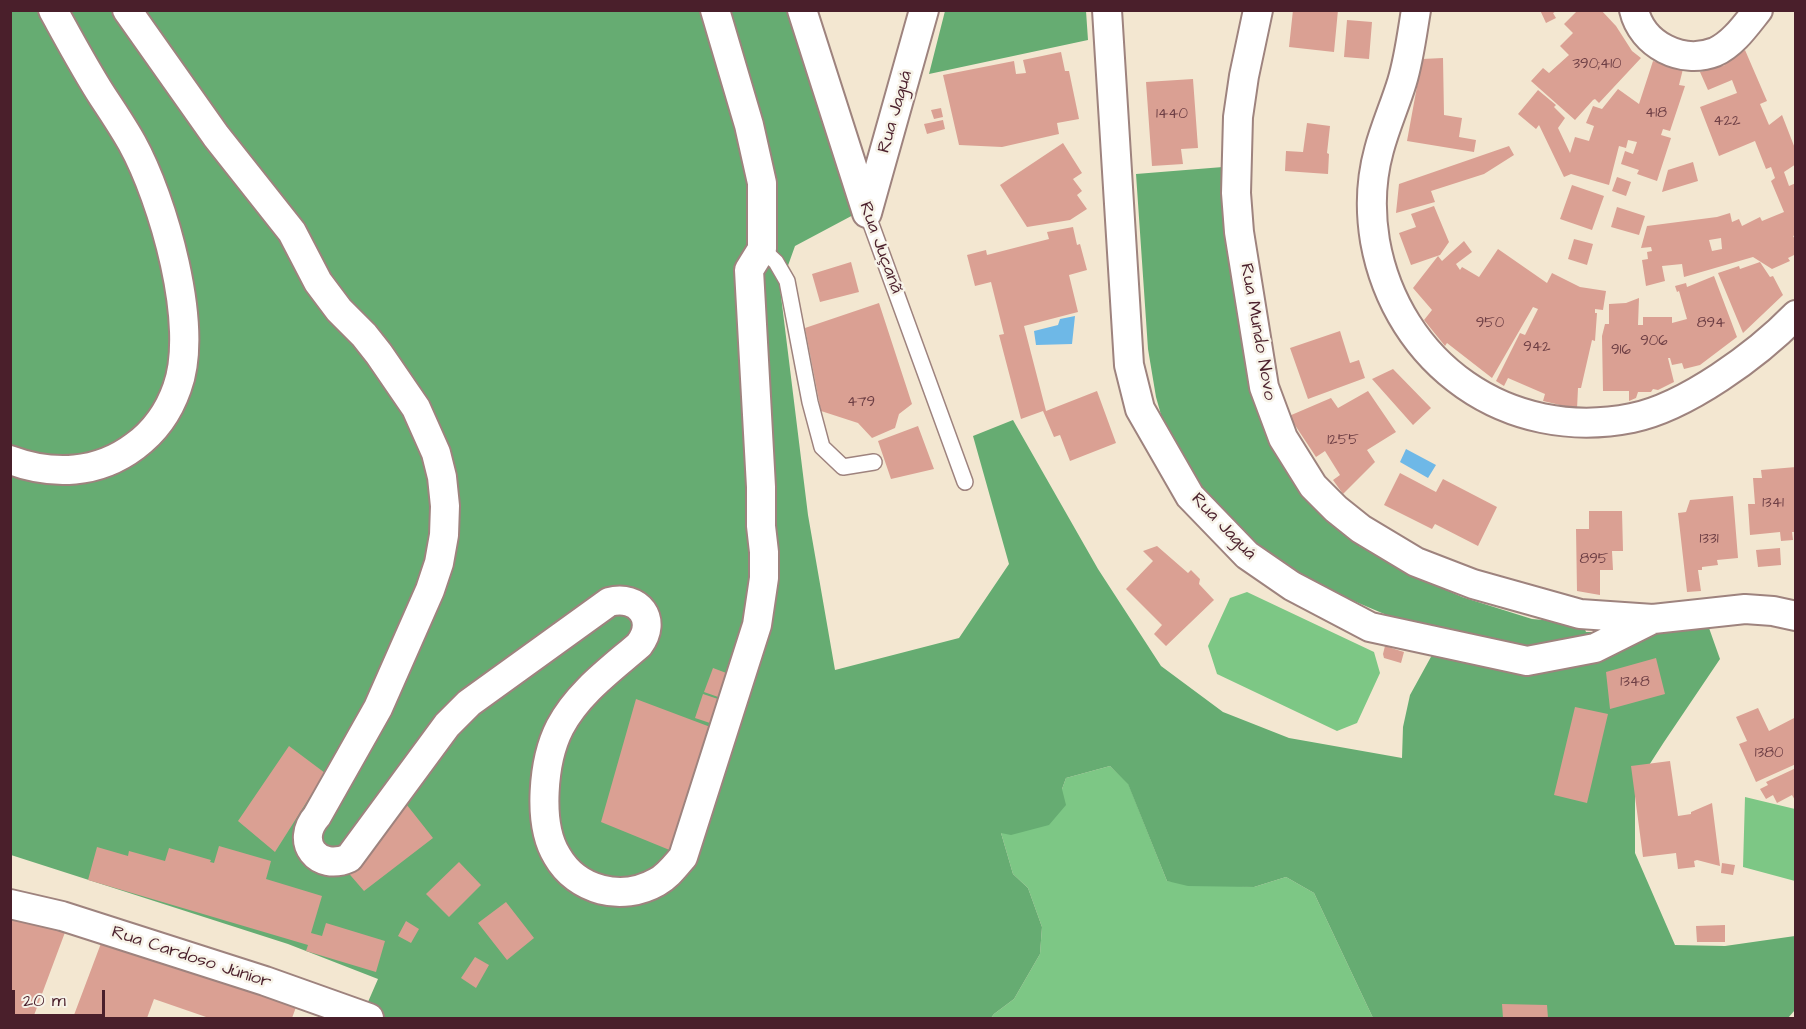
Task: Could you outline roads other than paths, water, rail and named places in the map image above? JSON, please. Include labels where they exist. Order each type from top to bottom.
[{"type":"street","points":[[10,459],[27,466],[68,471],[108,462],[127,452],[143,440],[164,416],[178,387],[182,367],[182,318],[175,267],[154,193],[133,144],[53,10]]},
{"type":"street","points":[[127,10],[216,136],[292,232],[325,291],[339,310],[380,354],[416,408],[436,453],[442,477],[445,506],[444,535],[439,563],[430,590],[378,708],[308,831],[310,849],[323,861],[332,863],[341,862],[355,852],[447,725],[469,703],[609,602],[618,600],[635,603],[641,610],[646,618],[647,628],[644,638],[582,695],[569,711],[549,753],[544,805],[550,841],[556,856],[578,879],[592,887],[609,892],[643,889],[659,882],[682,856],[757,625],[762,601],[764,552],[749,270],[762,249],[762,183],[749,125],[715,10]]},
{"type":"street","name":"Rua Juçanã","points":[[802,10],[867,213]]},
{"type":"street","name":"Rua Jaguá","points":[[867,213],[924,10]]},
{"type":"street","name":"Rua Jaguá","points":[[1107,10],[1129,365],[1140,409],[1190,496],[1246,555],[1292,586],[1370,627],[1527,662],[1595,648],[1653,619]]},
{"type":"street","name":"Rua Mundo Novo","points":[[1258,10],[1238,117],[1237,203],[1258,361],[1264,387],[1283,438],[1313,486],[1336,509],[1379,541],[1416,562],[1473,584],[1580,614],[1653,619],[1745,609],[1773,610],[1796,616]]},
{"type":"street","points":[[1416,10],[1402,81],[1379,150],[1374,176],[1373,218],[1381,267],[1390,295],[1404,321],[1422,346],[1444,369],[1469,389],[1494,402],[1529,414],[1576,422],[1633,417],[1685,397],[1714,381],[1741,363],[1796,315]]},
{"type":"street","points":[[1634,10],[1641,29],[1652,41],[1682,56],[1699,56],[1715,52],[1729,43],[1758,10]]},
{"type":"street","name":"Rua Cardoso Júnior","points":[[10,904],[62,916],[255,978],[369,1018]]},
{"type":"lane","name":"Rua Juçanã","points":[[867,213],[965,482]]},
{"type":"lane","points":[[762,249],[776,262],[787,281],[810,402],[822,447],[843,467],[874,462]]},
{"type":"water","points":[[1075,316],[1072,344],[1036,345],[1034,331],[1058,325],[1060,319]]},
{"type":"water","points":[[1406,449],[1436,465],[1428,478],[1400,462]]}]
